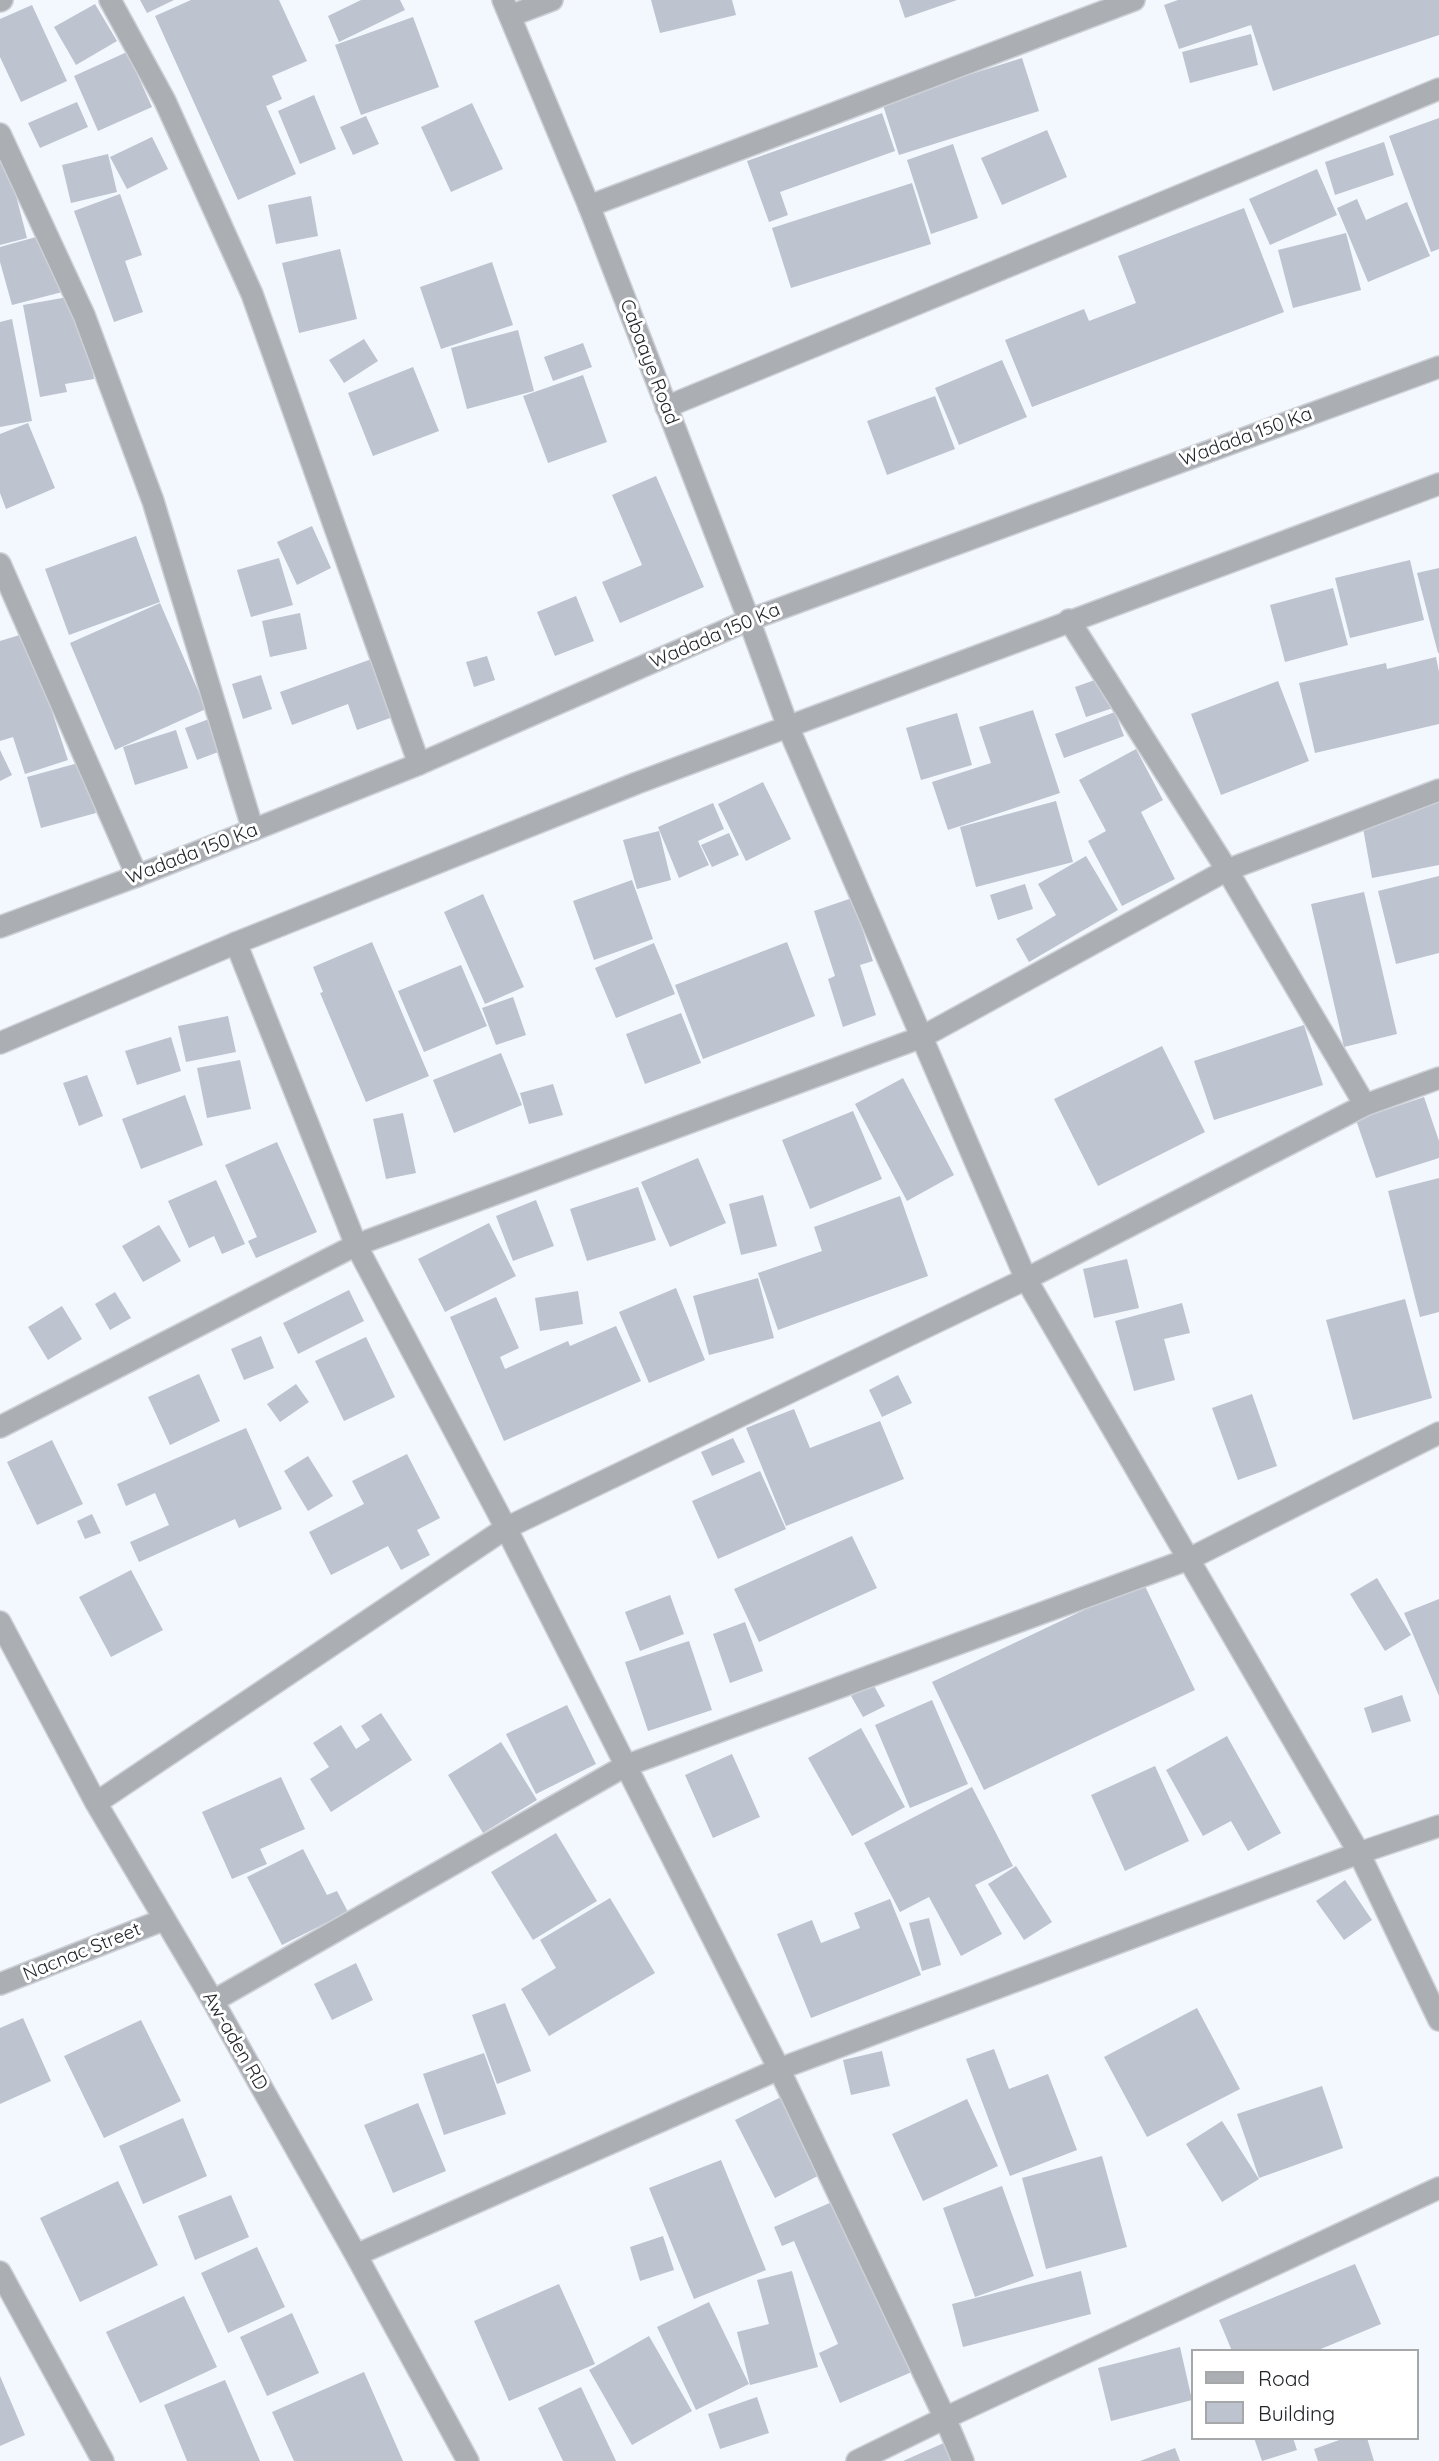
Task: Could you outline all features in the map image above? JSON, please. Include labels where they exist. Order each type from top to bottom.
[{"type":"street","points":[[110,0],[165,101],[252,293],[419,764]]},
{"type":"street","points":[[507,8],[552,0]]},
{"type":"street","points":[[589,206],[1134,0]]},
{"type":"street","name":"Cabaaye Road","points":[[507,8],[589,206],[788,727],[1026,1279],[1359,1853],[1439,2020]]},
{"type":"street","points":[[666,407],[1439,89]]},
{"type":"street","points":[[0,134],[84,315],[153,501],[253,830]]},
{"type":"street","name":"Wadada 150 Ka","points":[[0,927],[137,876],[419,764],[749,620],[1439,367]]},
{"type":"street","points":[[0,1044],[236,943],[637,783],[1439,484]]},
{"type":"street","points":[[0,564],[137,876]]},
{"type":"street","points":[[1069,620],[1227,870],[1365,1105]]},
{"type":"street","points":[[0,1427],[356,1245],[922,1037],[1227,870],[1439,790]]},
{"type":"street","points":[[236,943],[356,1245],[506,1528],[779,2069],[963,2461]]},
{"type":"street","points":[[96,1803],[506,1528],[1026,1279],[1365,1105],[1439,1078]]},
{"type":"street","points":[[213,2001],[625,1766],[1189,1559],[1439,1433]]},
{"type":"street","name":"Aw-aden RD","points":[[0,1622],[96,1803],[213,2001],[468,2461]]},
{"type":"street","points":[[356,2255],[779,2069],[1359,1853],[1439,1826]]},
{"type":"street","name":"Nacnac Street","points":[[0,1984],[163,1920]]},
{"type":"street","points":[[857,2461],[1439,2188]]},
{"type":"street","points":[[0,2272],[103,2461]]},
{"type":"building","points":[[140,0],[174,0],[147,13]]},
{"type":"building","points":[[191,0],[279,0],[307,61],[272,76],[282,99],[266,106],[296,174],[238,200],[155,16]]},
{"type":"building","points":[[361,0],[400,0],[405,10],[339,42],[328,16]]},
{"type":"building","points":[[651,0],[732,0],[736,15],[660,33]]},
{"type":"building","points":[[899,0],[957,0],[905,18]]},
{"type":"building","points":[[1178,0],[1439,0],[1439,35],[1273,91],[1251,25],[1179,49],[1164,5]]},
{"type":"building","points":[[95,4],[117,41],[76,65],[54,27]]},
{"type":"building","points":[[32,5],[67,81],[21,102],[0,57],[0,19]]},
{"type":"building","points":[[413,17],[439,87],[361,115],[335,45]]},
{"type":"building","points":[[1251,34],[1258,65],[1190,83],[1182,52]]},
{"type":"building","points":[[127,52],[152,107],[98,131],[74,76]]},
{"type":"building","points":[[1022,58],[1039,111],[899,155],[882,102]]},
{"type":"building","points":[[314,95],[336,149],[300,164],[278,111]]},
{"type":"building","points":[[77,102],[88,127],[40,148],[28,123]]},
{"type":"building","points":[[472,103],[503,169],[451,192],[421,127]]},
{"type":"building","points":[[882,113],[895,151],[780,192],[788,215],[769,222],[747,161]]},
{"type":"building","points":[[366,116],[379,144],[353,155],[340,127]]},
{"type":"building","points":[[1439,118],[1439,249],[1431,252],[1389,136]]},
{"type":"building","points":[[1047,130],[1067,177],[1002,205],[981,158]]},
{"type":"building","points":[[152,137],[168,169],[127,189],[110,157]]},
{"type":"building","points":[[1384,142],[1394,175],[1335,195],[1325,162]]},
{"type":"building","points":[[953,144],[978,218],[931,234],[907,160]]},
{"type":"building","points":[[108,154],[117,192],[71,203],[62,165]]},
{"type":"building","points":[[6,157],[27,238],[0,245],[0,159]]},
{"type":"building","points":[[1317,169],[1337,215],[1270,245],[1249,199]]},
{"type":"building","points":[[912,183],[931,244],[791,288],[772,228]]},
{"type":"building","points":[[120,194],[142,255],[125,261],[143,312],[114,322],[74,211]]},
{"type":"building","points":[[311,196],[318,236],[276,244],[268,205]]},
{"type":"building","points":[[1357,199],[1366,220],[1407,202],[1430,256],[1368,282],[1337,208]]},
{"type":"building","points":[[1244,208],[1284,312],[1032,407],[1005,340],[1084,309],[1089,321],[1136,303],[1118,256]]},
{"type":"building","points":[[54,232],[70,290],[12,305],[0,262],[0,247]]},
{"type":"building","points":[[1346,233],[1361,290],[1293,308],[1278,250]]},
{"type":"building","points":[[340,249],[357,319],[299,333],[282,263]]},
{"type":"building","points":[[492,262],[513,325],[441,349],[420,287]]},
{"type":"building","points":[[79,295],[94,379],[65,384],[67,392],[40,397],[23,305]]},
{"type":"building","points":[[12,319],[32,421],[0,427],[0,322]]},
{"type":"building","points":[[518,330],[534,391],[467,409],[451,348]]},
{"type":"building","points":[[364,339],[378,361],[344,383],[329,360]]},
{"type":"building","points":[[583,343],[592,367],[553,381],[544,357]]},
{"type":"building","points":[[1002,360],[1027,417],[959,445],[935,388]]},
{"type":"building","points":[[413,367],[439,431],[373,456],[348,393]]},
{"type":"building","points":[[583,375],[607,442],[548,463],[523,396]]},
{"type":"building","points":[[935,396],[955,449],[887,475],[867,421]]},
{"type":"building","points":[[28,423],[55,488],[6,509],[0,493],[0,434]]},
{"type":"building","points":[[656,476],[704,587],[620,623],[602,582],[642,565],[612,495]]},
{"type":"building","points":[[312,526],[331,568],[297,585],[277,542]]},
{"type":"building","points":[[136,536],[160,602],[69,635],[45,569]]},
{"type":"building","points":[[279,558],[293,605],[251,617],[237,570]]},
{"type":"building","points":[[1410,560],[1424,620],[1350,638],[1335,578]]},
{"type":"building","points":[[1439,568],[1439,653],[1438,653],[1417,573]]},
{"type":"building","points":[[1333,588],[1348,645],[1285,662],[1270,605]]},
{"type":"building","points":[[576,596],[594,641],[555,656],[537,612]]},
{"type":"building","points":[[160,603],[206,709],[115,750],[70,643]]},
{"type":"building","points":[[300,613],[307,649],[270,657],[262,621]]},
{"type":"building","points":[[26,633],[68,760],[25,774],[13,737],[0,741],[0,641]]},
{"type":"building","points":[[380,656],[401,714],[357,730],[348,704],[292,725],[280,692]]},
{"type":"building","points":[[487,656],[495,680],[474,687],[466,662]]},
{"type":"building","points":[[1436,657],[1439,672],[1439,724],[1315,753],[1299,683],[1386,663],[1387,669]]},
{"type":"building","points":[[261,675],[272,709],[243,719],[232,684]]},
{"type":"building","points":[[1109,675],[1119,706],[1086,717],[1075,687]]},
{"type":"building","points":[[1278,681],[1309,761],[1221,795],[1191,714]]},
{"type":"building","points":[[1033,710],[1060,793],[948,830],[932,782],[991,763],[979,727]]},
{"type":"building","points":[[1115,712],[1124,736],[1064,758],[1055,734]]},
{"type":"building","points":[[957,713],[972,765],[921,780],[906,728]]},
{"type":"building","points":[[217,716],[229,748],[197,760],[185,728]]},
{"type":"building","points":[[176,730],[188,768],[135,785],[123,747]]},
{"type":"building","points":[[1136,749],[1163,800],[1141,812],[1175,879],[1122,906],[1088,841],[1106,831],[1079,780]]},
{"type":"building","points":[[0,750],[12,775],[0,781]]},
{"type":"building","points":[[82,762],[96,813],[41,828],[27,777]]},
{"type":"building","points":[[763,782],[791,839],[746,861],[718,804]]},
{"type":"building","points":[[1056,801],[1073,862],[976,887],[960,827]]},
{"type":"building","points":[[1439,802],[1439,865],[1372,878],[1361,817]]},
{"type":"building","points":[[713,803],[724,829],[698,841],[709,865],[679,878],[658,827]]},
{"type":"building","points":[[659,831],[671,880],[637,889],[623,840]]},
{"type":"building","points":[[729,833],[739,855],[712,867],[701,845]]},
{"type":"building","points":[[1086,856],[1118,910],[1029,962],[1016,939],[1056,915],[1038,884]]},
{"type":"building","points":[[1439,876],[1439,953],[1396,964],[1378,891]]},
{"type":"building","points":[[632,880],[653,939],[594,960],[573,901]]},
{"type":"building","points":[[1025,884],[1033,909],[998,920],[990,895]]},
{"type":"building","points":[[1364,892],[1397,1034],[1344,1047],[1311,904]]},
{"type":"building","points":[[483,894],[524,987],[485,1004],[444,912]]},
{"type":"building","points":[[852,898],[873,961],[860,965],[876,1015],[843,1027],[828,979],[835,976],[814,911]]},
{"type":"building","points":[[372,942],[429,1076],[366,1102],[320,993],[323,992],[313,967]]},
{"type":"building","points":[[787,942],[815,1016],[703,1059],[675,985]]},
{"type":"building","points":[[654,943],[675,994],[616,1018],[595,968]]},
{"type":"building","points":[[461,965],[487,1026],[424,1052],[398,991]]},
{"type":"building","points":[[513,997],[526,1035],[496,1045],[482,1008]]},
{"type":"building","points":[[681,1013],[701,1063],[645,1084],[626,1034]]},
{"type":"building","points":[[228,1016],[236,1052],[186,1062],[178,1026]]},
{"type":"building","points":[[1304,1025],[1323,1085],[1214,1120],[1194,1061]]},
{"type":"building","points":[[171,1037],[181,1071],[137,1085],[125,1051]]},
{"type":"building","points":[[1162,1046],[1205,1132],[1098,1186],[1054,1099]]},
{"type":"building","points":[[501,1053],[522,1105],[454,1133],[433,1080]]},
{"type":"building","points":[[240,1060],[251,1109],[207,1118],[197,1068]]},
{"type":"building","points":[[87,1075],[103,1116],[79,1126],[63,1083]]},
{"type":"building","points":[[903,1078],[954,1175],[907,1201],[855,1104]]},
{"type":"building","points":[[553,1084],[563,1115],[529,1124],[520,1093]]},
{"type":"building","points":[[185,1095],[203,1145],[141,1169],[122,1119]]},
{"type":"building","points":[[1424,1097],[1439,1141],[1439,1158],[1376,1178],[1356,1120]]},
{"type":"building","points":[[853,1111],[882,1179],[810,1209],[782,1140]]},
{"type":"building","points":[[403,1113],[416,1173],[386,1179],[373,1119]]},
{"type":"building","points":[[277,1142],[317,1232],[256,1258],[248,1241],[257,1237],[225,1165]]},
{"type":"building","points":[[698,1158],[726,1223],[670,1247],[641,1182]]},
{"type":"building","points":[[1439,1178],[1439,1312],[1420,1317],[1388,1191]]},
{"type":"building","points":[[216,1180],[245,1244],[222,1254],[214,1236],[189,1248],[168,1201]]},
{"type":"building","points":[[638,1187],[656,1240],[587,1261],[570,1209]]},
{"type":"building","points":[[763,1195],[777,1246],[741,1255],[729,1204]]},
{"type":"building","points":[[900,1196],[928,1276],[778,1330],[758,1273],[822,1251],[814,1227]]},
{"type":"building","points":[[536,1200],[554,1246],[513,1261],[496,1216]]},
{"type":"building","points":[[489,1223],[516,1276],[445,1312],[418,1259]]},
{"type":"building","points":[[159,1225],[181,1261],[143,1282],[122,1246]]},
{"type":"building","points":[[1127,1259],[1139,1308],[1094,1318],[1083,1269]]},
{"type":"building","points":[[758,1278],[774,1338],[709,1355],[693,1296]]},
{"type":"building","points":[[676,1288],[705,1360],[649,1383],[619,1312]]},
{"type":"building","points":[[349,1290],[364,1321],[298,1354],[283,1323]]},
{"type":"building","points":[[578,1291],[583,1324],[540,1331],[535,1298]]},
{"type":"building","points":[[115,1292],[131,1318],[110,1330],[95,1304]]},
{"type":"building","points":[[496,1297],[519,1348],[500,1357],[505,1369],[568,1341],[570,1346],[616,1326],[641,1381],[504,1441],[450,1317]]},
{"type":"building","points":[[1405,1299],[1432,1398],[1353,1420],[1326,1320]]},
{"type":"building","points":[[1182,1303],[1190,1333],[1164,1339],[1175,1380],[1134,1391],[1115,1321]]},
{"type":"building","points":[[62,1306],[82,1339],[48,1360],[28,1327]]},
{"type":"building","points":[[261,1336],[274,1368],[244,1380],[231,1349]]},
{"type":"building","points":[[366,1337],[395,1397],[344,1421],[315,1361]]},
{"type":"building","points":[[199,1374],[220,1421],[170,1445],[148,1397]]},
{"type":"building","points":[[898,1375],[912,1403],[882,1417],[869,1390]]},
{"type":"building","points":[[296,1384],[309,1402],[280,1422],[267,1404]]},
{"type":"building","points":[[1252,1394],[1277,1466],[1238,1480],[1212,1408]]},
{"type":"building","points":[[794,1409],[810,1448],[880,1421],[904,1479],[786,1526],[746,1428]]},
{"type":"building","points":[[246,1428],[282,1509],[239,1528],[235,1519],[139,1562],[130,1542],[169,1525],[155,1493],[126,1506],[117,1484]]},
{"type":"building","points":[[733,1438],[745,1462],[712,1476],[701,1452]]},
{"type":"building","points":[[52,1440],[83,1504],[37,1525],[7,1462]]},
{"type":"building","points":[[407,1454],[440,1518],[417,1530],[430,1555],[401,1570],[388,1546],[331,1575],[309,1532],[364,1504],[352,1481]]},
{"type":"building","points":[[308,1456],[333,1496],[308,1511],[284,1471]]},
{"type":"building","points":[[760,1471],[786,1529],[718,1559],[692,1501]]},
{"type":"building","points":[[92,1514],[101,1533],[85,1539],[77,1521]]},
{"type":"building","points":[[852,1536],[877,1588],[759,1642],[734,1589]]},
{"type":"building","points":[[131,1570],[163,1630],[111,1657],[79,1597]]},
{"type":"building","points":[[1377,1578],[1411,1635],[1385,1651],[1350,1594]]},
{"type":"building","points":[[1143,1582],[1195,1690],[984,1790],[932,1682]]},
{"type":"building","points":[[670,1595],[684,1634],[640,1651],[625,1612]]},
{"type":"building","points":[[1439,1599],[1439,1696],[1404,1613]]},
{"type":"building","points":[[745,1622],[763,1671],[730,1683],[713,1634]]},
{"type":"building","points":[[689,1641],[712,1710],[648,1731],[625,1662]]},
{"type":"building","points":[[873,1684],[885,1706],[863,1717],[851,1696]]},
{"type":"building","points":[[1402,1695],[1411,1721],[1372,1733],[1364,1708]]},
{"type":"building","points":[[932,1700],[968,1784],[910,1808],[875,1725]]},
{"type":"building","points":[[567,1705],[596,1764],[536,1794],[506,1734]]},
{"type":"building","points":[[381,1713],[412,1760],[331,1812],[310,1779],[329,1767],[313,1743],[341,1725],[356,1749],[370,1740],[361,1726]]},
{"type":"building","points":[[861,1728],[905,1807],[852,1836],[808,1758]]},
{"type":"building","points":[[1227,1736],[1281,1833],[1248,1851],[1231,1821],[1203,1836],[1166,1770]]},
{"type":"building","points":[[501,1742],[537,1800],[483,1833],[448,1775]]},
{"type":"building","points":[[732,1754],[760,1817],[713,1838],[685,1775]]},
{"type":"building","points":[[1155,1766],[1189,1841],[1125,1871],[1091,1795]]},
{"type":"building","points":[[281,1777],[305,1829],[260,1849],[267,1864],[232,1879],[202,1812]]},
{"type":"building","points":[[972,1787],[1013,1866],[975,1885],[1002,1934],[961,1956],[929,1897],[900,1912],[864,1843]]},
{"type":"building","points":[[556,1833],[597,1901],[533,1940],[491,1872]]},
{"type":"building","points":[[303,1849],[327,1895],[337,1891],[348,1912],[282,1945],[247,1877]]},
{"type":"building","points":[[1016,1866],[1052,1922],[1024,1940],[988,1884]]},
{"type":"building","points":[[1345,1880],[1372,1920],[1344,1940],[1316,1901]]},
{"type":"building","points":[[610,1898],[655,1973],[549,2036],[521,1989],[556,1968],[540,1940]]},
{"type":"building","points":[[890,1899],[921,1975],[811,2018],[777,1934],[812,1920],[821,1943],[860,1928],[854,1913]]},
{"type":"building","points":[[929,1918],[941,1965],[922,1971],[909,1923]]},
{"type":"building","points":[[356,1963],[373,2000],[332,2020],[314,1984]]},
{"type":"building","points":[[505,2003],[531,2071],[497,2084],[472,2015]]},
{"type":"building","points":[[1197,2008],[1240,2089],[1147,2137],[1104,2057]]},
{"type":"building","points":[[23,2018],[51,2081],[0,2104],[0,2028]]},
{"type":"building","points":[[141,2020],[181,2101],[104,2138],[64,2056]]},
{"type":"building","points":[[994,2049],[1009,2089],[1048,2074],[1077,2150],[1010,2176],[966,2059]]},
{"type":"building","points":[[882,2051],[890,2086],[851,2095],[843,2060]]},
{"type":"building","points":[[484,2053],[506,2114],[444,2135],[423,2074]]},
{"type":"building","points":[[1322,2086],[1343,2148],[1259,2178],[1237,2114]]},
{"type":"building","points":[[795,2090],[835,2167],[775,2198],[735,2120]]},
{"type":"building","points":[[967,2099],[998,2166],[923,2201],[892,2134]]},
{"type":"building","points":[[418,2103],[446,2171],[393,2193],[364,2125]]},
{"type":"building","points":[[183,2118],[207,2176],[143,2204],[119,2146]]},
{"type":"building","points":[[1222,2121],[1259,2179],[1222,2202],[1186,2144]]},
{"type":"building","points":[[1102,2156],[1127,2247],[1046,2269],[1022,2178]]},
{"type":"building","points":[[721,2160],[766,2270],[694,2299],[649,2188]]},
{"type":"building","points":[[118,2181],[158,2265],[80,2302],[40,2218]]},
{"type":"building","points":[[1002,2186],[1034,2276],[975,2297],[943,2208]]},
{"type":"building","points":[[231,2195],[249,2237],[195,2260],[178,2216]]},
{"type":"building","points":[[839,2199],[914,2371],[840,2403],[819,2353],[838,2344],[794,2241],[782,2246],[774,2227]]},
{"type":"building","points":[[663,2236],[674,2270],[640,2281],[630,2247]]},
{"type":"building","points":[[257,2247],[285,2307],[228,2333],[201,2273]]},
{"type":"building","points":[[1355,2264],[1381,2324],[1321,2349],[1231,2349],[1219,2320]]},
{"type":"building","points":[[792,2271],[818,2367],[750,2385],[737,2332],[769,2324],[757,2280]]},
{"type":"building","points":[[1081,2271],[1091,2314],[963,2347],[952,2304]]},
{"type":"building","points":[[559,2284],[595,2364],[509,2401],[474,2321]]},
{"type":"building","points":[[184,2296],[217,2367],[140,2403],[106,2332]]},
{"type":"building","points":[[709,2302],[749,2384],[696,2410],[657,2327]]},
{"type":"building","points":[[292,2313],[319,2373],[267,2396],[240,2337]]},
{"type":"building","points":[[649,2336],[692,2411],[632,2445],[589,2370]]},
{"type":"building","points":[[1180,2347],[1190,2401],[1111,2421],[1098,2368]]},
{"type":"building","points":[[364,2372],[403,2461],[294,2461],[272,2412]]},
{"type":"building","points":[[0,2376],[25,2435],[0,2446]]},
{"type":"building","points":[[225,2380],[260,2461],[187,2461],[164,2405]]},
{"type":"building","points":[[581,2387],[616,2461],[563,2461],[538,2408]]},
{"type":"building","points":[[757,2397],[769,2433],[720,2449],[708,2414]]},
{"type":"building","points":[[1255,2440],[1294,2440],[1297,2450],[1262,2461]]},
{"type":"building","points":[[1339,2440],[1368,2440],[1374,2461],[1318,2461],[1314,2449]]},
{"type":"building","points":[[946,2442],[955,2461],[903,2461]]},
{"type":"building","points":[[1175,2448],[1180,2461],[1140,2461]]}]
